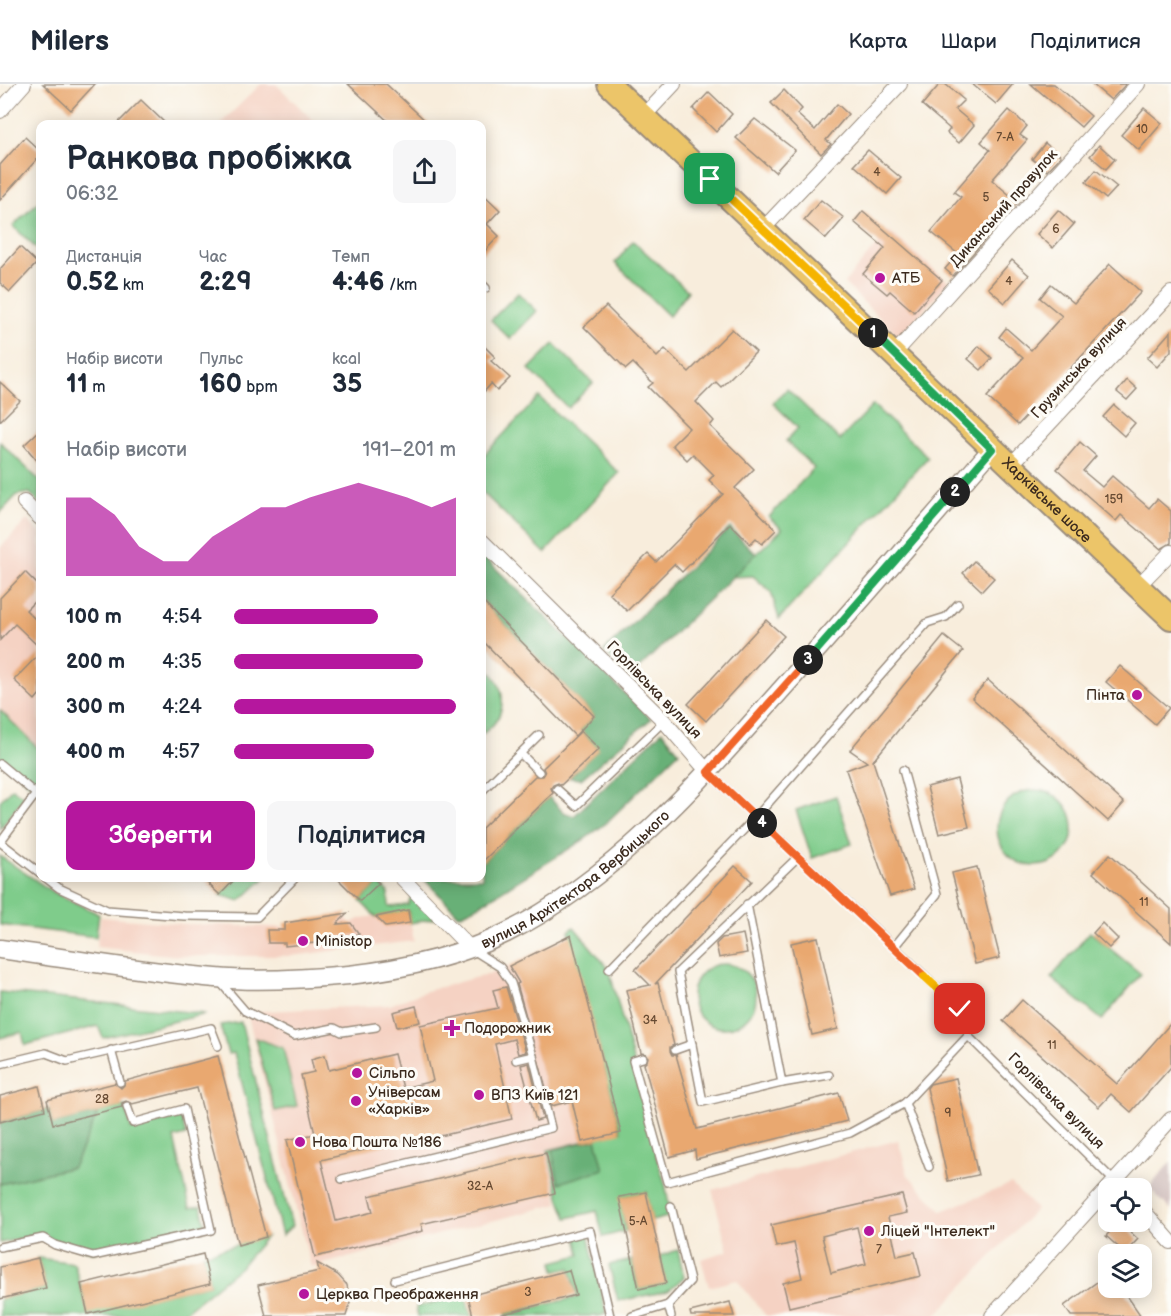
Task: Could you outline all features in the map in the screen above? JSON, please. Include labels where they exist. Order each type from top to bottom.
[{"type":"main road","name":"Харківське шосе","points":[[609,84],[1171,618]]},
{"type":"street","points":[[0,111],[24,84]]},
{"type":"street","points":[[643,117],[674,84]]},
{"type":"street","points":[[763,229],[900,84]]},
{"type":"street","name":"Диканський провулок","points":[[894,354],[1138,84]]},
{"type":"street","name":"Грузинська вулиця","points":[[1010,466],[1171,293]]},
{"type":"street","name":"вулиця Архітектора Вербицького","points":[[0,950],[217,979],[271,980],[350,975],[434,960],[506,934],[541,914],[590,879],[645,833],[708,772],[992,449]]},
{"type":"street","points":[[24,502],[36,514]]},
{"type":"street","name":"Горлівська вулиця","points":[[486,545],[664,721],[708,772]]},
{"type":"street","points":[[1137,587],[1171,552]]},
{"type":"street","points":[[406,882],[471,948]]},
{"type":"street","points":[[1124,1178],[1171,1119]]},
{"type":"street","points":[[992,1316],[1098,1206]]},
{"type":"street","points":[[1152,1220],[1171,1242]]},
{"type":"lane","points":[[609,969],[756,817],[927,622],[946,617],[958,604]]},
{"type":"lane","points":[[557,789],[576,806],[664,721]]},
{"type":"lane","points":[[486,787],[539,735]]},
{"type":"lane","points":[[521,754],[539,772]]},
{"type":"lane","points":[[0,764],[36,794],[0,842],[36,870]]},
{"type":"lane","points":[[894,947],[938,894],[903,770]]},
{"type":"lane","name":"Горлівська вулиця","points":[[708,772],[960,1009]]},
{"type":"lane","points":[[798,857],[678,972],[703,1102],[782,1083],[829,1075]]},
{"type":"lane","points":[[51,882],[59,888],[107,910],[184,916],[257,917],[291,882]]},
{"type":"lane","points":[[747,904],[782,1083]]},
{"type":"lane","points":[[342,1179],[551,1128],[511,983],[500,967],[471,948]]},
{"type":"lane","points":[[217,979],[245,1011],[294,1036],[334,1028],[342,1032],[376,1026]]},
{"type":"lane","points":[[0,1064],[46,1053],[67,1060],[211,1028],[218,1046]]},
{"type":"lane","name":"Горлівська вулиця","points":[[905,1102],[968,1036],[1111,1178]]},
{"type":"lane","points":[[675,1050],[692,1044]]},
{"type":"lane","points":[[111,1050],[120,1082]]},
{"type":"lane","points":[[516,1060],[533,1056]]},
{"type":"lane","points":[[643,1058],[633,1061],[667,1182],[850,1133],[905,1102],[929,1167]]},
{"type":"lane","points":[[0,1247],[43,1238],[55,1245],[93,1256],[211,1230],[184,1110],[133,1123],[127,1106]]},
{"type":"lane","points":[[632,1316],[668,1305],[690,1281],[671,1206]]},
{"type":"lane","points":[[395,1280],[590,1231],[610,1316]]},
{"type":"lane","points":[[668,1305],[670,1316]]},
{"type":"shaded area","points":[[261,84],[276,84],[313,120],[224,120]]},
{"type":"shaded area","points":[[889,231],[949,282],[899,337],[844,283]]},
{"type":"shaded area","points":[[27,520],[36,529],[36,746],[0,710],[0,548]]},
{"type":"shaded area","points":[[408,910],[414,941],[291,956],[179,956],[96,947],[101,917],[183,924],[304,928],[342,912],[350,923],[363,918]]},
{"type":"shaded area","points":[[571,935],[621,1133],[548,1150],[558,1204],[311,1267],[247,1012],[390,1005],[426,991],[496,972]]},
{"type":"shaded area","name":"Ліцей \"Інтелект\"","points":[[898,1140],[908,1175],[942,1211],[1011,1184],[1036,1209],[935,1316],[766,1316],[737,1280],[709,1287],[701,1259],[728,1251],[712,1190]]},
{"type":"shaded area","points":[[1171,1161],[1171,1210],[1152,1191],[1152,1184]]},
{"type":"green space","points":[[36,204],[36,248],[13,226]]},
{"type":"green space","points":[[633,241],[688,291],[669,316],[615,263]]},
{"type":"green space","points":[[518,293],[537,311],[510,339],[491,320]]},
{"type":"green space","points":[[554,344],[593,383],[568,408],[529,369]]},
{"type":"green space","points":[[787,389],[840,440],[873,405],[928,457],[779,619],[771,592],[753,576],[732,577],[782,529],[769,517],[814,468],[786,441],[798,428],[773,403]]},
{"type":"green space","points":[[539,397],[619,473],[545,553],[486,496],[486,453]]},
{"type":"green space","points":[[0,442],[36,477],[36,500],[30,493],[17,495],[0,513]]},
{"type":"green space","points":[[730,528],[756,554],[629,678],[604,651]]},
{"type":"green space","points":[[486,559],[651,719],[581,779],[569,778],[598,749],[580,730],[594,716],[486,605]]},
{"type":"green space","points":[[486,668],[497,681],[502,700],[501,709],[491,727],[486,731]]},
{"type":"green space","points":[[0,710],[36,746],[36,790],[0,758]]},
{"type":"green space","points":[[662,731],[679,752],[605,824],[478,906],[459,915],[427,882],[486,882],[486,858],[549,797],[563,812],[574,816]]},
{"type":"green space","points":[[12,788],[24,797],[0,829],[0,801]]},
{"type":"green space","points":[[1043,790],[1056,796],[1067,807],[1073,820],[1071,843],[1056,860],[1043,866],[1027,866],[1014,860],[999,843],[997,820],[1003,807],[1020,792]]},
{"type":"green space","points":[[836,796],[852,844],[812,858],[796,810]]},
{"type":"green space","points":[[0,856],[53,892],[99,914],[96,937],[0,925]]},
{"type":"green space","points":[[232,882],[261,882],[240,901],[220,895]]},
{"type":"green space","points":[[379,883],[388,892],[389,907],[408,905],[412,896],[436,918],[410,923],[408,911],[376,917],[360,901]]},
{"type":"green space","points":[[574,927],[609,969],[657,1151],[656,1156],[665,1183],[671,1216],[652,1221],[646,1192],[620,1197],[626,1231],[603,1237],[597,1211],[567,1218],[560,1200],[548,1150],[621,1132],[569,931]]},
{"type":"green space","points":[[1090,932],[1141,974],[1102,1020],[1051,978]]},
{"type":"green space","points":[[718,964],[730,964],[747,973],[754,984],[756,996],[754,1008],[747,1019],[730,1028],[718,1028],[706,1023],[697,1014],[692,1002],[692,990],[697,978],[706,969]]},
{"type":"green space","points":[[0,992],[206,1014],[103,1038],[98,1026],[25,1045],[22,1032],[0,1038]]},
{"type":"green space","points":[[241,1022],[292,1226],[282,1235],[234,1053],[228,1054],[220,1025]]},
{"type":"green space","points":[[255,1038],[283,1048],[297,1106],[275,1111]]},
{"type":"green space","points":[[125,1106],[131,1129],[181,1117],[186,1135],[174,1138],[190,1208],[201,1206],[206,1228],[93,1252],[54,1241],[44,1234],[0,1243],[0,1184],[73,1167],[98,1113]]},
{"type":"green space","points":[[49,1109],[53,1124],[98,1113],[73,1167],[0,1184],[0,1122]]},
{"type":"green space","points":[[596,1139],[604,1169],[559,1183],[552,1150]]},
{"type":"green space","points":[[588,1234],[606,1314],[598,1316],[506,1316],[506,1314],[578,1297],[570,1268],[555,1271],[553,1262],[580,1255],[576,1237]]},
{"type":"green space","points":[[266,1237],[240,1267],[180,1316],[0,1316],[0,1299],[46,1288],[38,1258],[74,1263],[88,1313],[210,1284],[203,1254]]},
{"type":"green space","points":[[678,1250],[684,1277],[668,1291],[618,1301],[609,1265],[632,1260],[639,1289],[666,1284],[660,1256]]},
{"type":"green space","points":[[465,1295],[471,1316],[418,1316],[416,1307]]},
{"type":"building","points":[[43,84],[95,84],[71,110]]},
{"type":"building","points":[[348,84],[386,84],[425,120],[387,120]]},
{"type":"building","points":[[940,84],[945,84],[964,100],[955,109],[974,125],[959,143],[947,133],[950,129],[922,105]]},
{"type":"building","points":[[972,84],[1013,84],[996,104]]},
{"type":"building","points":[[1031,84],[1054,84],[1091,116],[1081,127]]},
{"type":"building","points":[[1092,84],[1126,84],[1111,100]]},
{"type":"building","points":[[784,90],[802,109],[797,114],[815,130],[837,104],[848,114],[826,140],[831,144],[821,154],[771,103]]},
{"type":"building","points":[[709,92],[732,114],[716,132],[693,109]]},
{"type":"building","points":[[141,100],[162,120],[121,120]]},
{"type":"building","points":[[1144,108],[1162,123],[1139,150],[1121,135]]},
{"type":"building","points":[[1009,110],[1027,126],[1020,135],[1027,140],[992,180],[1018,202],[953,276],[945,269],[958,254],[931,232],[961,197],[954,192],[990,150],[981,142]]},
{"type":"building","points":[[755,119],[795,150],[775,172],[736,138]]},
{"type":"building","points":[[25,137],[36,147],[36,160],[0,200],[0,165]]},
{"type":"building","points":[[1045,143],[1061,156],[1047,171],[1032,159]]},
{"type":"building","points":[[1099,145],[1115,159],[1106,169],[1090,156]]},
{"type":"building","points":[[868,150],[901,178],[887,194],[854,165]]},
{"type":"building","points":[[1096,170],[1117,187],[1106,199],[1086,182]]},
{"type":"building","points":[[486,197],[500,210],[487,224],[499,236],[486,250]]},
{"type":"building","points":[[821,200],[844,218],[826,239],[804,220]]},
{"type":"building","points":[[1058,210],[1074,224],[1053,248],[1037,234]]},
{"type":"building","points":[[863,211],[942,280],[914,312],[890,291],[887,294],[863,274],[885,248],[854,222]]},
{"type":"building","points":[[20,247],[36,262],[10,292],[0,283],[0,269]]},
{"type":"building","points":[[1012,260],[1029,275],[1005,303],[988,288]]},
{"type":"building","points":[[1110,264],[1141,292],[1018,425],[987,397],[1023,358],[999,337],[1006,328],[1031,350],[1062,316],[1040,298],[1051,284],[1074,303]]},
{"type":"building","points":[[606,306],[657,357],[665,349],[689,372],[732,329],[756,352],[721,387],[716,382],[696,402],[714,421],[710,426],[754,469],[735,488],[776,530],[762,544],[756,538],[750,544],[730,524],[682,572],[674,564],[627,611],[609,593],[648,554],[656,562],[723,494],[709,480],[714,475],[693,454],[687,460],[672,445],[689,428],[648,387],[653,383],[633,363],[626,369],[584,327]]},
{"type":"building","points":[[1171,331],[1171,351],[1157,367],[1147,358]]},
{"type":"building","points":[[979,346],[992,358],[981,370],[968,359]]},
{"type":"building","points":[[486,348],[495,357],[491,361],[510,378],[497,391],[491,384],[486,390]]},
{"type":"building","points":[[1127,380],[1137,389],[1127,400],[1117,392]]},
{"type":"building","points":[[0,382],[20,401],[0,421]]},
{"type":"building","points":[[1114,405],[1135,423],[1124,436],[1103,417]]},
{"type":"building","points":[[36,434],[36,459],[24,445]]},
{"type":"building","points":[[1080,442],[1096,456],[1083,471],[1102,487],[1112,476],[1149,508],[1157,499],[1171,511],[1171,543],[1161,549],[1121,515],[1116,521],[1057,469]]},
{"type":"building","points":[[974,561],[994,578],[982,591],[963,573]]},
{"type":"building","points":[[25,572],[36,583],[36,600],[26,610],[36,620],[36,644],[15,624],[0,640],[0,598]]},
{"type":"building","points":[[486,605],[594,716],[575,736],[486,644]]},
{"type":"building","points":[[766,620],[784,636],[706,721],[688,704]]},
{"type":"building","points":[[944,636],[963,651],[873,761],[914,889],[890,896],[846,770],[867,762],[850,750]]},
{"type":"building","points":[[36,657],[35,700],[14,680]]},
{"type":"building","name":"Пінта","points":[[1120,666],[1169,708],[1155,724],[1106,682]]},
{"type":"building","points":[[988,680],[1124,803],[1108,821],[972,698]]},
{"type":"building","points":[[581,731],[599,749],[561,785],[558,783],[553,785],[551,788],[553,793],[486,858],[486,824],[535,776],[543,776],[545,773],[543,768]]},
{"type":"building","points":[[957,779],[969,827],[939,834],[927,787]]},
{"type":"building","points":[[1110,854],[1171,909],[1171,943],[1093,873]]},
{"type":"building","points":[[735,866],[752,881],[655,984],[658,983],[674,1045],[670,1047],[670,1051],[672,1055],[676,1055],[697,1129],[839,1093],[847,1121],[696,1159],[695,1150],[669,1157],[644,1064],[648,1057],[641,1053],[626,990],[650,985],[635,970]]},
{"type":"building","points":[[977,867],[1000,958],[975,964],[952,873]]},
{"type":"building","points":[[206,882],[232,882],[220,895]]},
{"type":"building","points":[[341,882],[379,883],[360,901]]},
{"type":"building","points":[[408,910],[410,923],[386,927],[376,917]]},
{"type":"building","points":[[348,913],[337,924],[351,923],[359,934],[338,937],[336,941],[285,946],[285,943],[268,943],[267,930],[285,930],[285,923]]},
{"type":"building","points":[[1102,923],[1118,939],[1109,948],[1093,933]]},
{"type":"building","points":[[743,934],[747,953],[719,958],[716,944],[722,938]]},
{"type":"building","points":[[571,935],[621,1133],[582,1142],[572,1101],[551,1106],[517,984],[519,983],[509,966]]},
{"type":"building","points":[[818,937],[838,1029],[812,1035],[791,943]]},
{"type":"building","points":[[506,987],[526,1052],[518,1054],[514,1039],[495,1044],[512,1119],[415,1142],[415,1138],[321,1160],[336,1221],[373,1212],[369,1196],[546,1153],[555,1193],[421,1224],[423,1231],[315,1257],[287,1140],[315,1134],[301,1075],[314,1072],[311,1059],[325,1055],[329,1070],[394,1054],[403,1088],[433,1081],[420,1025],[498,1008],[493,990]]},
{"type":"building","points":[[1022,1000],[1117,1084],[1171,1023],[1171,1067],[1131,1112],[1111,1094],[1099,1107],[1003,1021]]},
{"type":"building","points":[[416,1006],[420,1022],[397,1027],[393,1012]]},
{"type":"building","points":[[218,1056],[266,1237],[238,1245],[197,1088],[132,1104],[126,1101],[122,1103],[122,1107],[53,1124],[47,1100],[115,1083],[121,1088],[125,1081]]},
{"type":"building","points":[[529,1063],[543,1119],[536,1121],[521,1065]]},
{"type":"building","points":[[956,1078],[978,1175],[948,1181],[927,1088],[930,1084]]},
{"type":"building","points":[[39,1086],[45,1110],[0,1122],[0,1096]]},
{"type":"building","points":[[646,1192],[666,1283],[639,1289],[619,1197]]},
{"type":"building","points":[[902,1195],[907,1213],[888,1217],[897,1256],[915,1252],[921,1276],[789,1307],[783,1283],[802,1278],[794,1243],[776,1247],[771,1225]],"holes":[[[857,1227],[866,1264],[831,1273],[822,1236]]]},
{"type":"building","points":[[1110,1232],[1130,1232],[1138,1239],[1133,1244],[1115,1244],[1106,1236]]},
{"type":"building","points":[[203,1254],[210,1284],[88,1314],[81,1284]]},
{"type":"building","points":[[38,1258],[46,1288],[0,1299],[0,1267]]},
{"type":"building","name":"Церква Преображення","points":[[317,1263],[338,1275],[347,1285],[350,1303],[346,1316],[266,1316],[258,1285],[319,1271]]},
{"type":"building","points":[[569,1270],[576,1295],[496,1316],[473,1316],[468,1296]]},
{"type":"building","points":[[1098,1281],[1098,1298],[1129,1298],[1141,1316],[1071,1316],[1064,1306]]},
{"type":"building","points":[[730,1302],[734,1316],[691,1316],[690,1312]]},
{"type":"place","name":"АТБ","points":[[880,278]]},
{"type":"place","name":"Пінта","points":[[1137,695]]},
{"type":"place","name":"Ministop","points":[[303,941]]},
{"type":"place","name":"Подорожник","points":[[452,1028]]},
{"type":"place","name":"Сільпо","points":[[357,1073]]},
{"type":"place","name":"ВПЗ Київ 121","points":[[479,1095]]},
{"type":"place","name":"Універсам «Харків»","points":[[356,1101]]},
{"type":"place","name":"Нова Пошта №186","points":[[300,1142]]},
{"type":"place","name":"Ліцей \"Інтелект\"","points":[[869,1231]]},
{"type":"place","name":"Церква Преображення","points":[[304,1294]]},
{"type":"route","points":[[710,179],[992,449],[708,772],[960,1009]]}]
